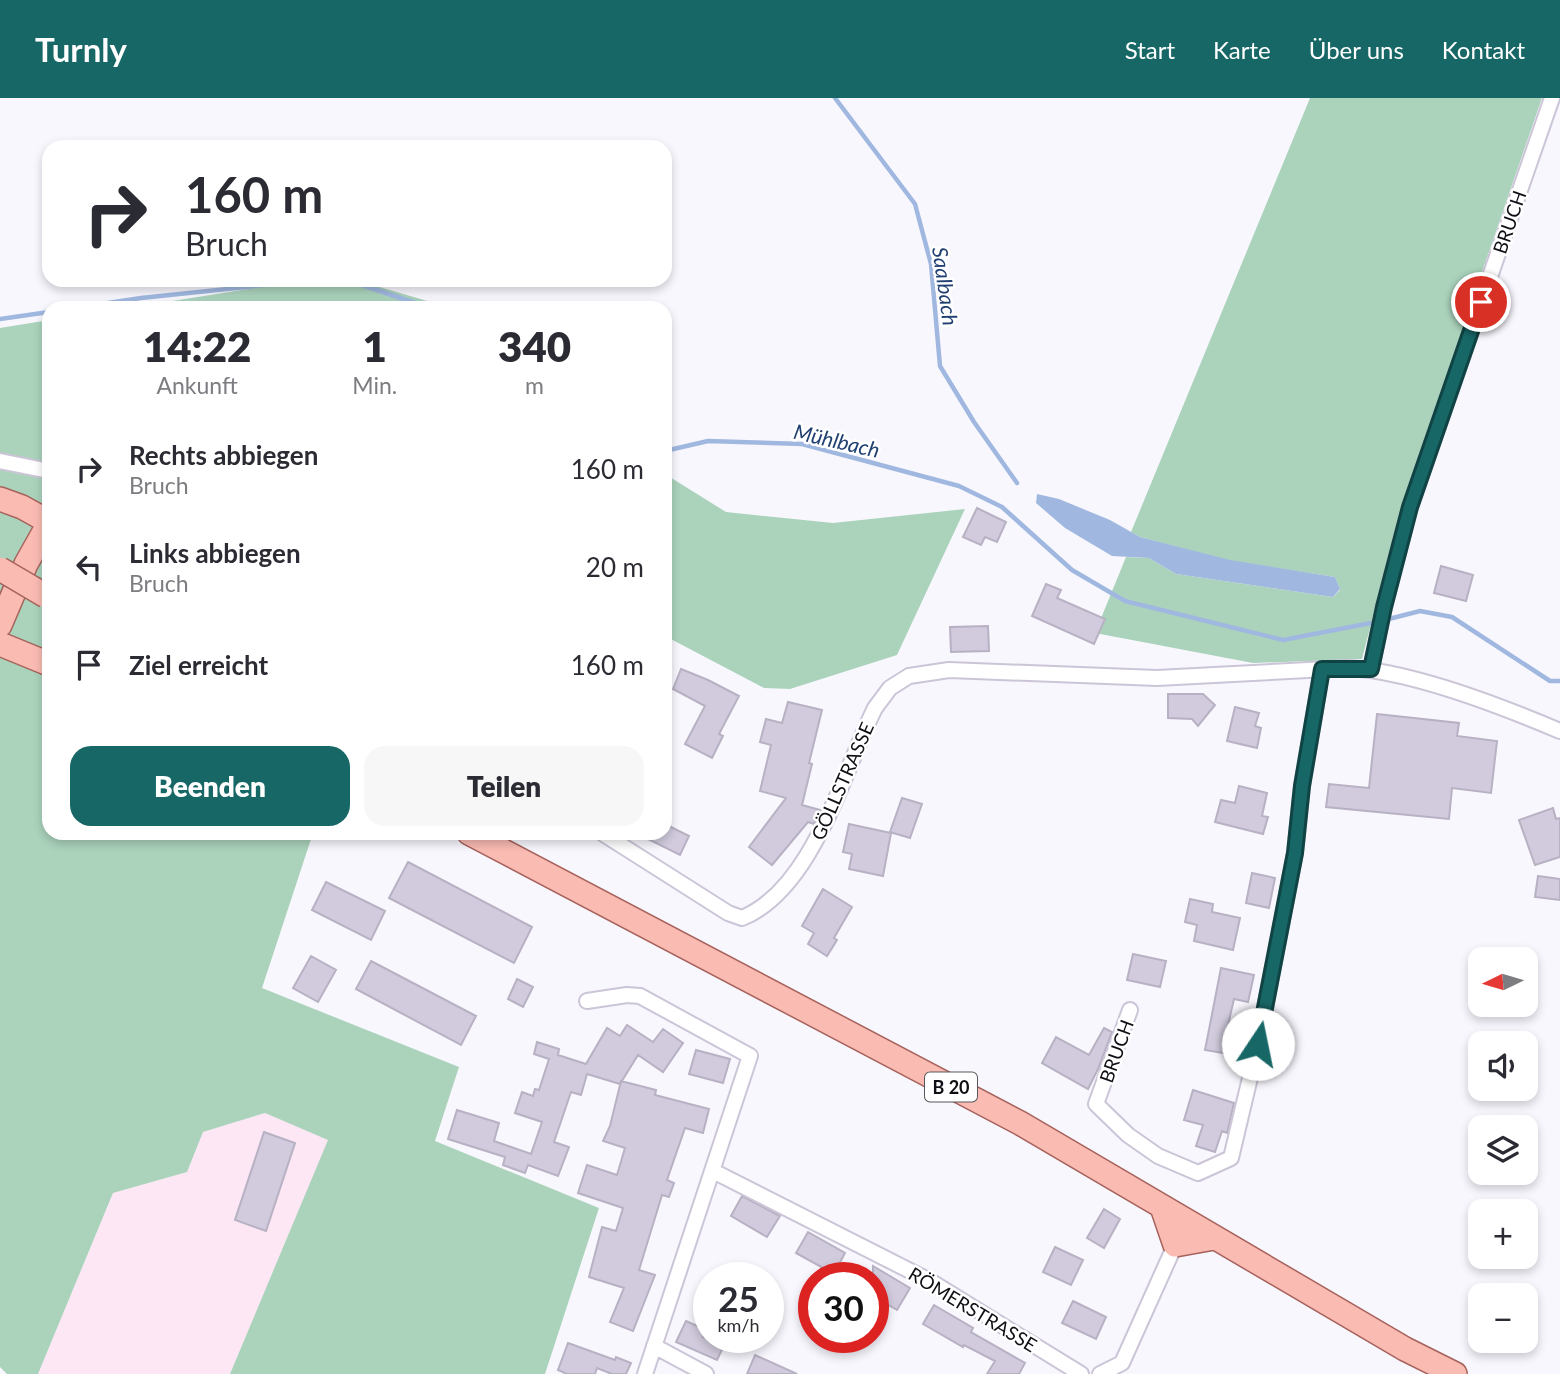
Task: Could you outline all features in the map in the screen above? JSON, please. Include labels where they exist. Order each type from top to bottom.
[{"type":"main road","points":[[0,499],[42,518]]},
{"type":"main road","points":[[0,625],[26,564],[42,535]]},
{"type":"main road","points":[[0,569],[42,594]]},
{"type":"main road","points":[[0,644],[42,661]]},
{"type":"main road","points":[[468,840],[525,864]]},
{"type":"main road","name":"B 20","points":[[482,840],[1020,1123],[1405,1349],[1455,1374]]},
{"type":"main road","points":[[491,840],[525,864]]},
{"type":"main road","points":[[1162,1207],[1175,1245],[1214,1238]]},
{"type":"street","name":"BRUCH","points":[[1371,669],[1410,507],[1552,98]]},
{"type":"street","points":[[0,461],[42,470]]},
{"type":"street","name":"BRUCH","points":[[1130,1010],[1096,1104],[1128,1135],[1158,1156],[1198,1174],[1231,1158],[1258,1044],[1295,853],[1302,786],[1322,669]]},
{"type":"street","points":[[1322,669],[1371,669],[1437,686],[1528,717],[1560,731]]},
{"type":"street","name":"GÖLLSTRASSE","points":[[612,840],[727,913],[742,918],[758,911],[776,895],[813,846],[874,708],[890,688],[909,676],[948,670],[1157,678],[1322,669]]},
{"type":"street","points":[[587,1001],[627,995],[640,996],[750,1056],[645,1374]]},
{"type":"street","name":"RÖMERSTRASSE","points":[[713,1171],[930,1281],[1081,1374]]},
{"type":"street","points":[[1100,1374],[1122,1369],[1175,1245]]},
{"type":"street","points":[[654,1346],[706,1374]]},
{"type":"shaded area","points":[[265,1113],[329,1140],[230,1374],[38,1374],[113,1193],[187,1172],[203,1132]]},
{"type":"green space","points":[[1310,98],[1542,98],[1402,504],[1362,659],[1253,663],[1095,633],[1126,557],[1149,558],[1176,574],[1333,597],[1340,590],[1335,577],[1230,561],[1140,537],[1131,532]]},
{"type":"green space","points":[[261,287],[380,287],[427,301],[172,301]]},
{"type":"green space","points":[[42,321],[42,840],[311,840],[262,988],[459,1067],[435,1141],[599,1208],[545,1374],[230,1374],[328,1140],[265,1113],[203,1132],[187,1172],[113,1193],[38,1374],[7,1374],[0,1367],[0,328]]},
{"type":"green space","points":[[672,478],[726,512],[833,523],[965,509],[897,655],[790,689],[764,688],[672,640]]},
{"type":"water","points":[[1037,494],[1059,499],[1110,520],[1140,537],[1230,560],[1335,577],[1340,589],[1333,597],[1176,574],[1149,558],[1112,556],[1065,528],[1036,503]]},
{"type":"building","points":[[977,508],[1006,522],[997,542],[985,537],[981,545],[963,537]]},
{"type":"building","points":[[1441,566],[1473,575],[1466,601],[1434,593]]},
{"type":"building","points":[[1046,584],[1061,590],[1057,598],[1105,619],[1094,644],[1032,616]]},
{"type":"building","points":[[988,626],[989,651],[951,652],[950,627]]},
{"type":"building","points":[[681,669],[739,696],[719,734],[723,736],[712,758],[685,744],[705,706],[673,689]]},
{"type":"building","points":[[1168,694],[1203,694],[1215,705],[1198,726],[1192,719],[1168,718]]},
{"type":"building","points":[[788,702],[822,710],[802,805],[820,810],[814,824],[808,822],[772,865],[749,847],[786,798],[760,791],[771,745],[760,742],[766,719],[782,723]]},
{"type":"building","points":[[1235,707],[1259,713],[1255,726],[1261,728],[1257,748],[1227,741]]},
{"type":"building","points":[[1377,714],[1459,723],[1457,736],[1497,741],[1491,793],[1452,788],[1449,819],[1326,807],[1329,784],[1369,788]]},
{"type":"building","points":[[1239,786],[1267,793],[1262,816],[1268,817],[1263,834],[1215,822],[1221,800],[1235,803]]},
{"type":"building","points":[[902,798],[922,804],[910,838],[890,832]]},
{"type":"building","points":[[1553,808],[1556,819],[1560,818],[1560,857],[1535,865],[1519,820]]},
{"type":"building","points":[[849,824],[891,833],[883,876],[849,869],[852,854],[843,852]]},
{"type":"building","points":[[672,828],[689,836],[680,855],[650,840],[672,840]]},
{"type":"building","points":[[408,862],[532,927],[514,963],[389,898]]},
{"type":"building","points":[[1252,873],[1275,878],[1269,908],[1246,903]]},
{"type":"building","points":[[1538,876],[1560,879],[1560,900],[1535,897]]},
{"type":"building","points":[[326,882],[385,911],[371,940],[312,910]]},
{"type":"building","points":[[823,889],[852,907],[827,956],[808,944],[814,933],[802,926]]},
{"type":"building","points":[[1190,899],[1213,904],[1212,912],[1240,918],[1233,950],[1194,941],[1197,925],[1185,922]]},
{"type":"building","points":[[1133,954],[1166,961],[1160,987],[1127,980]]},
{"type":"building","points":[[311,956],[336,970],[318,1002],[293,988]]},
{"type":"building","points":[[371,961],[476,1016],[461,1045],[356,989]]},
{"type":"building","points":[[1221,968],[1254,975],[1248,1002],[1234,999],[1228,1025],[1240,1027],[1235,1055],[1205,1050]]},
{"type":"building","points":[[517,979],[533,987],[523,1007],[508,999]]},
{"type":"building","points":[[627,1025],[653,1042],[663,1029],[683,1043],[663,1072],[638,1055],[620,1084],[587,1074],[581,1095],[571,1092],[554,1142],[569,1147],[558,1176],[528,1165],[525,1173],[503,1165],[505,1157],[448,1139],[457,1110],[499,1123],[494,1141],[531,1154],[542,1122],[515,1113],[522,1092],[533,1096],[535,1089],[539,1090],[549,1059],[534,1054],[537,1042],[559,1049],[558,1055],[586,1064],[607,1028],[620,1036]]},
{"type":"building","points":[[1104,1028],[1112,1032],[1088,1089],[1042,1063],[1056,1037],[1089,1055]]},
{"type":"building","points":[[696,1050],[730,1059],[723,1083],[689,1074]]},
{"type":"building","points":[[621,1081],[656,1090],[655,1095],[709,1109],[703,1133],[685,1128],[667,1180],[674,1183],[669,1197],[662,1195],[639,1270],[655,1275],[633,1331],[610,1322],[624,1288],[589,1277],[602,1227],[616,1231],[623,1208],[578,1193],[587,1165],[617,1175],[625,1148],[603,1141],[610,1126]]},
{"type":"building","points":[[1193,1090],[1234,1103],[1227,1133],[1222,1131],[1215,1152],[1196,1146],[1203,1125],[1184,1120]]},
{"type":"building","points":[[264,1132],[295,1143],[266,1231],[235,1220]]},
{"type":"building","points":[[742,1196],[780,1216],[767,1237],[731,1216]]},
{"type":"building","points":[[1104,1209],[1120,1219],[1104,1248],[1087,1238]]},
{"type":"building","points":[[808,1232],[845,1253],[840,1262],[812,1262],[796,1253]]},
{"type":"building","points":[[1055,1247],[1083,1260],[1071,1285],[1043,1272]]},
{"type":"building","points":[[889,1276],[910,1288],[897,1310],[889,1305]]},
{"type":"building","points":[[1073,1301],[1106,1317],[1096,1339],[1062,1323]]},
{"type":"building","points":[[934,1305],[973,1328],[971,1332],[1025,1363],[1019,1374],[987,1374],[995,1361],[964,1345],[963,1347],[923,1324]]},
{"type":"building","points":[[686,1321],[693,1324],[693,1349],[676,1342]]},
{"type":"building","points":[[568,1343],[631,1363],[626,1374],[612,1374],[597,1368],[595,1374],[567,1374],[558,1370]]},
{"type":"building","points":[[701,1353],[720,1353],[717,1360]]},
{"type":"building","points":[[755,1355],[797,1374],[747,1374]]},
{"type":"waterway","name":"Saalbach","points":[[835,98],[915,204],[931,264],[940,366],[974,422],[1017,483]]},
{"type":"waterway","name":"Mühlbach","points":[[121,301],[246,287]]},
{"type":"waterway","name":"Mühlbach","points":[[368,287],[409,301]]},
{"type":"waterway","name":"Mühlbach","points":[[0,319],[42,313]]},
{"type":"waterway","points":[[672,449],[708,441],[802,444],[959,486],[1002,507],[1072,570],[1125,601],[1283,640],[1376,622]]},
{"type":"waterway","points":[[1385,620],[1420,611],[1452,617],[1550,681],[1560,681]]},
{"type":"route","points":[[1258,1044],[1295,853],[1302,786],[1322,669],[1371,669],[1410,507],[1481,302]]}]
